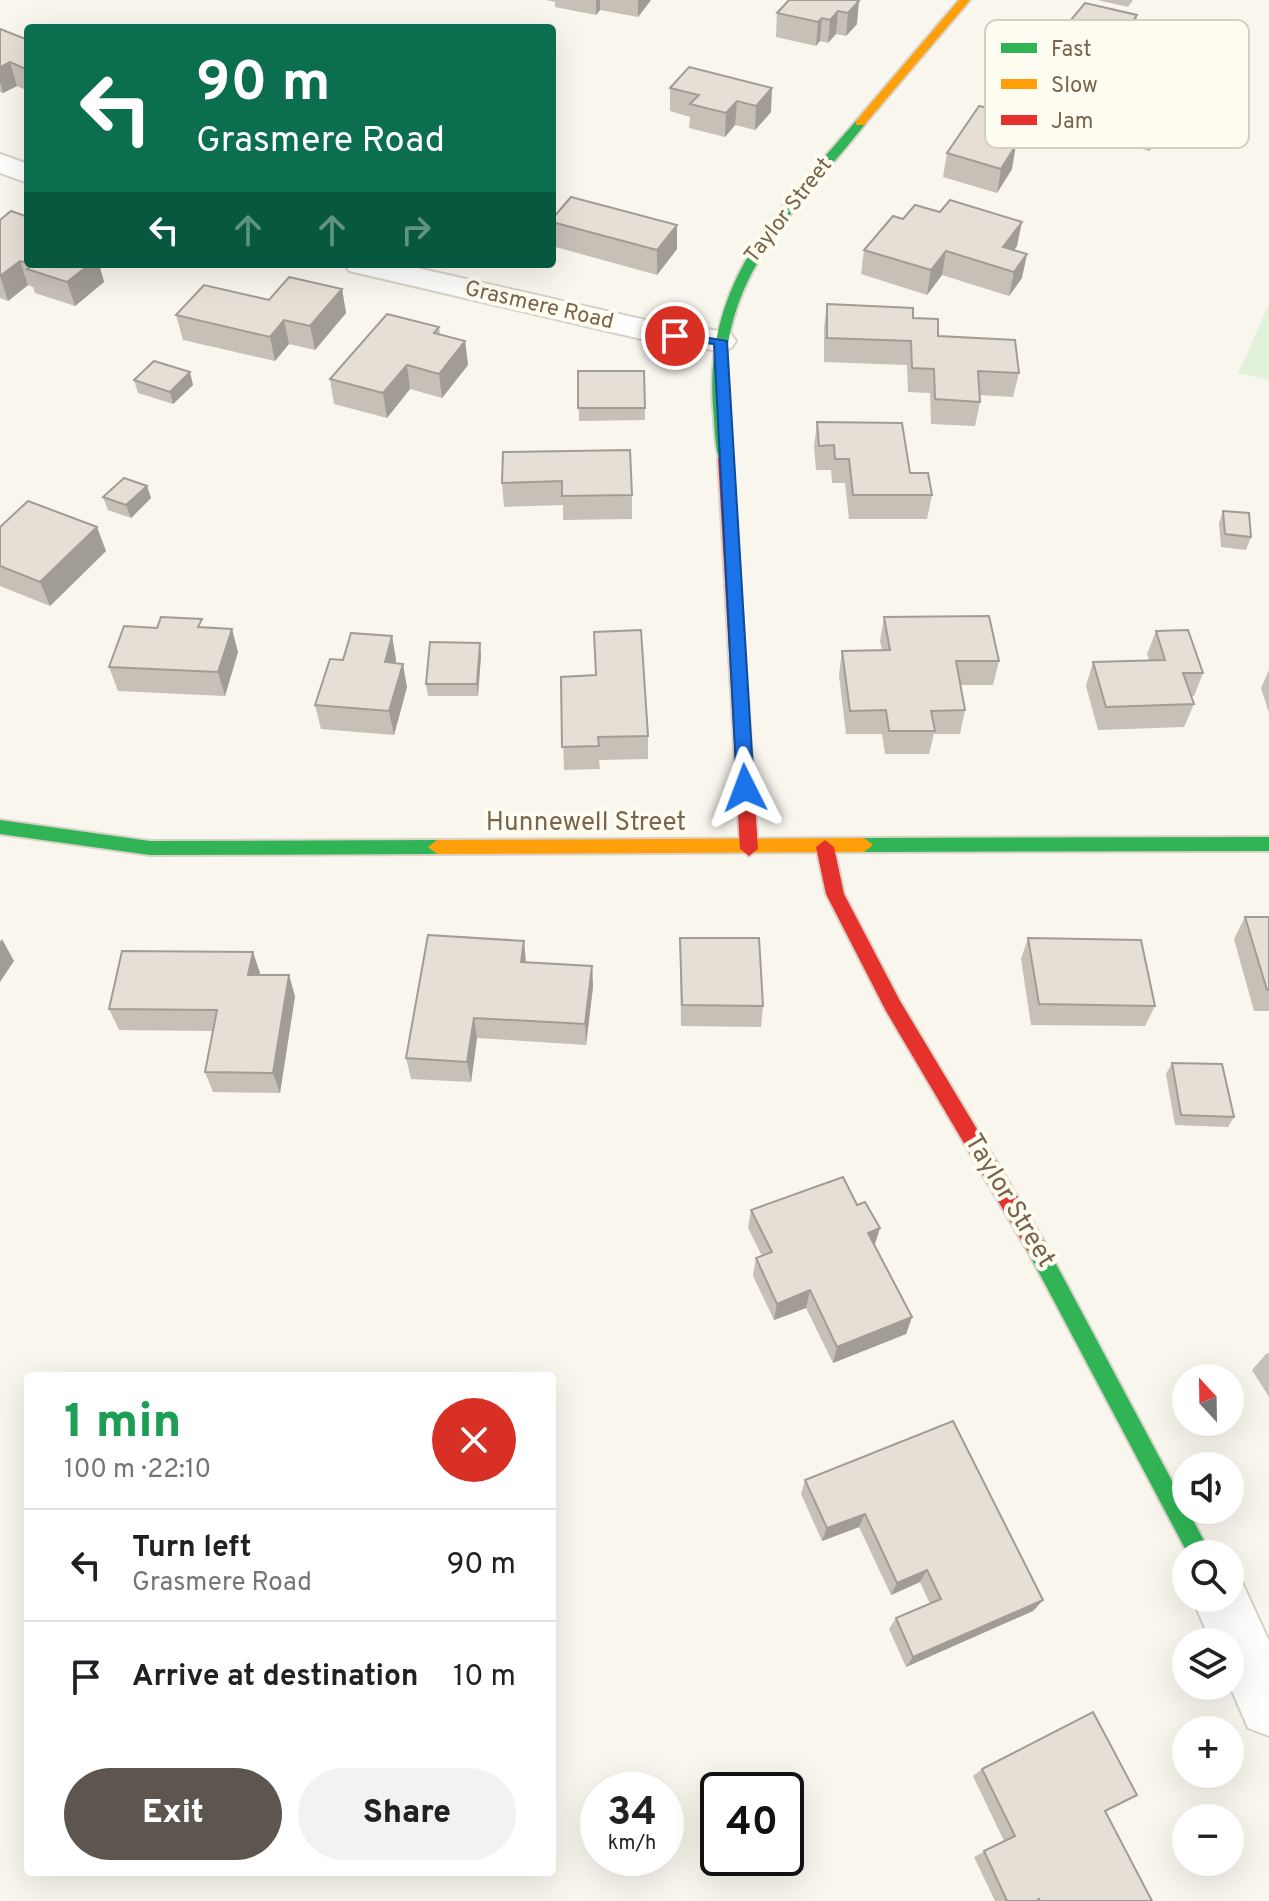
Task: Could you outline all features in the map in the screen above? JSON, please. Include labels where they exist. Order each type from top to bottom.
[{"type":"street","name":"Taylor Street","points":[[749,849],[720,341],[735,289],[756,249],[963,0]]},
{"type":"street","points":[[0,163],[24,172]]},
{"type":"street","name":"Grasmere Road","points":[[377,268],[650,331],[720,341]]},
{"type":"street","name":"Hunnewell Street","points":[[0,827],[150,848],[749,849],[1269,844]]},
{"type":"street","name":"Taylor Street","points":[[825,847],[835,894],[893,1006],[1052,1272],[1193,1540]]},
{"type":"street","points":[[1226,1612],[1269,1707]]},
{"type":"green space","points":[[1269,304],[1269,380],[1238,373]]},
{"type":"building","points":[[789,0],[859,1],[848,13],[838,11],[830,20],[822,18],[818,22],[777,13]]},
{"type":"building","points":[[1085,3],[1137,15],[1133,20],[1071,20]]},
{"type":"building","points":[[0,29],[24,38],[24,68],[10,62],[0,67]]},
{"type":"building","points":[[689,67],[772,88],[756,106],[737,101],[726,113],[690,104],[699,95],[670,88]]},
{"type":"building","points":[[979,106],[985,107],[985,148],[1014,148],[1001,169],[947,153]]},
{"type":"building","points":[[571,197],[677,225],[657,250],[556,223],[556,214]]},
{"type":"building","points":[[950,200],[1022,222],[1003,247],[1027,254],[1014,272],[946,251],[931,270],[864,250],[893,216],[903,219],[915,205],[940,212]]},
{"type":"building","points":[[11,211],[24,216],[24,262],[20,261],[0,276],[0,220]]},
{"type":"building","points":[[28,268],[85,268],[67,282]]},
{"type":"building","points":[[289,277],[342,289],[310,326],[284,320],[270,337],[176,315],[204,285],[269,300]]},
{"type":"building","points":[[827,304],[913,308],[913,318],[938,319],[938,336],[1015,340],[1019,373],[978,371],[980,402],[935,399],[934,369],[912,368],[911,341],[827,338]]},
{"type":"building","points":[[387,314],[439,327],[434,333],[465,341],[439,374],[407,365],[383,393],[330,379]]},
{"type":"building","points":[[154,361],[190,372],[170,392],[134,380]]},
{"type":"building","points":[[578,371],[644,371],[645,408],[578,408]]},
{"type":"building","points":[[817,422],[902,423],[910,473],[928,473],[932,495],[853,495],[849,459],[835,459],[834,445],[819,446]]},
{"type":"building","points":[[630,450],[632,495],[562,496],[562,481],[502,483],[503,452]]},
{"type":"building","points":[[124,478],[147,486],[126,505],[103,497]]},
{"type":"building","points":[[28,501],[97,527],[40,582],[0,566],[0,527]]},
{"type":"building","points":[[1223,511],[1249,513],[1251,537],[1225,534]]},
{"type":"building","points":[[989,616],[999,661],[956,661],[965,710],[931,711],[935,731],[889,731],[886,710],[850,711],[842,651],[890,650],[884,617]]},
{"type":"building","points":[[161,617],[202,619],[198,627],[232,629],[218,672],[109,667],[124,626],[157,628]]},
{"type":"building","points":[[641,630],[648,736],[598,737],[599,746],[562,747],[561,677],[596,675],[594,632]]},
{"type":"building","points":[[1188,630],[1203,673],[1183,673],[1194,704],[1106,707],[1093,662],[1165,660],[1156,631]]},
{"type":"building","points":[[351,633],[392,636],[385,662],[403,664],[389,711],[315,705],[330,659],[343,660]]},
{"type":"building","points":[[430,642],[480,643],[477,684],[426,684]]},
{"type":"building","points":[[1245,917],[1269,917],[1269,990],[1267,990]]},
{"type":"building","points":[[428,935],[524,941],[521,962],[592,966],[585,1024],[474,1018],[467,1062],[406,1058]]},
{"type":"building","points":[[680,938],[759,938],[763,1006],[682,1005]]},
{"type":"building","points":[[1028,938],[1141,940],[1155,1006],[1039,1004]]},
{"type":"building","points":[[122,951],[253,952],[248,975],[289,975],[273,1073],[205,1072],[217,1010],[109,1009]]},
{"type":"building","points":[[1172,1063],[1222,1064],[1234,1117],[1181,1115]]},
{"type":"building","points":[[843,1177],[857,1205],[865,1202],[880,1228],[868,1233],[912,1317],[837,1347],[810,1290],[777,1304],[756,1258],[772,1252],[751,1210]]},
{"type":"building","points":[[953,1421],[1043,1600],[913,1657],[896,1618],[941,1599],[927,1570],[897,1583],[865,1514],[827,1528],[805,1480]]},
{"type":"building","points":[[1093,1712],[1137,1795],[1105,1811],[1152,1901],[1007,1901],[984,1851],[1015,1836],[982,1769]]},
{"type":"traffic: fast","points":[[725,458],[720,403],[721,348],[739,284],[773,226],[860,123]]},
{"type":"traffic: fast","points":[[0,827],[150,848],[437,847]]},
{"type":"traffic: fast","points":[[864,845],[1269,844]]},
{"type":"traffic: fast","points":[[1034,1243],[1193,1540]]},
{"type":"traffic: slow","points":[[860,123],[965,0]]},
{"type":"traffic: slow","points":[[437,847],[864,845]]},
{"type":"traffic: jam","points":[[725,458],[749,849]]},
{"type":"traffic: jam","points":[[825,847],[835,894],[893,1006],[1034,1243]]},
{"type":"route","points":[[675,336],[720,341],[719,368],[745,788]]}]
